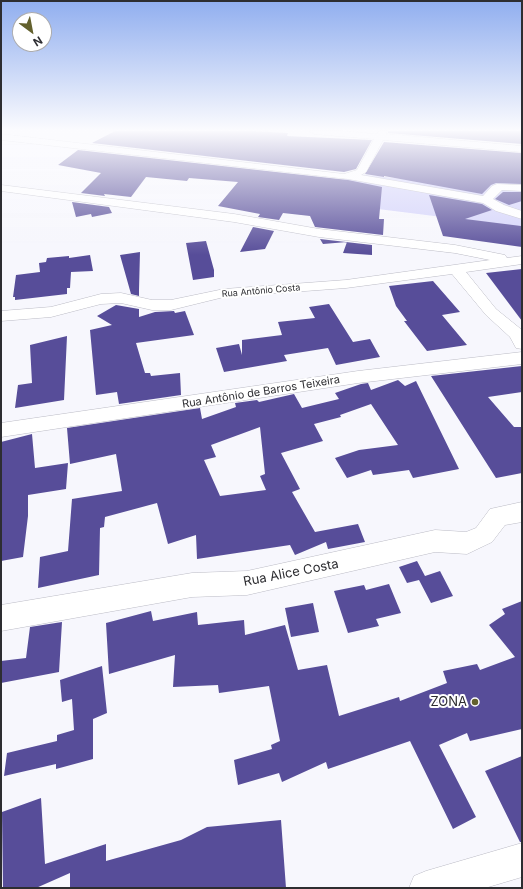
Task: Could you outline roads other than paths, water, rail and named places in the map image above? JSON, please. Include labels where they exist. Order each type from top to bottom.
[{"type":"street","points":[[306,172],[352,177],[486,200],[500,208],[522,215]]},
{"type":"street","points":[[352,177],[360,172]]},
{"type":"street","points":[[486,200],[496,188],[501,186],[522,188]]},
{"type":"street","points":[[1,188],[234,218],[319,233],[455,249],[520,261]]},
{"type":"street","name":"Rua Antônio Costa","points":[[1,316],[51,312],[101,299],[121,298],[152,304],[171,305],[224,293],[346,284],[520,261]]},
{"type":"street","points":[[456,269],[491,312],[516,334],[522,344]]},
{"type":"street","name":"Rua Antônio de Barros Teixeira","points":[[1,430],[358,377],[522,358]]},
{"type":"street","name":"Rua Alice Costa","points":[[1,618],[192,585],[247,583],[435,541],[467,543],[484,535],[498,516],[522,512]]},
{"type":"street","points":[[426,888],[522,860]]},
{"type":"place","name":"ZONA","points":[[475,702]]}]
